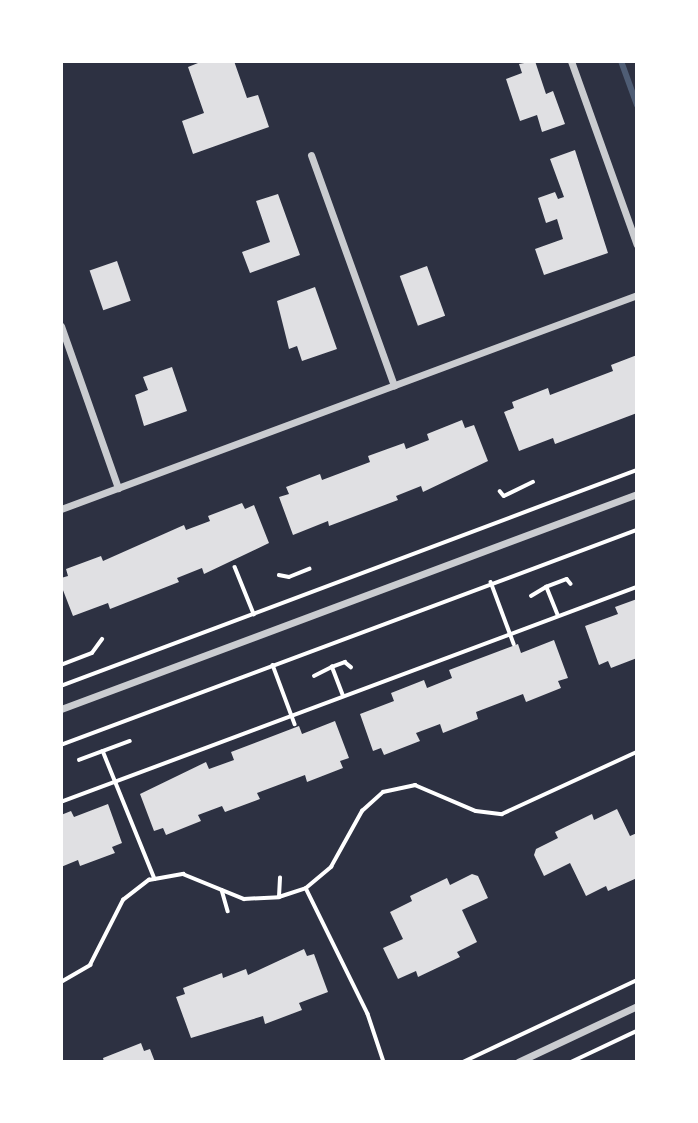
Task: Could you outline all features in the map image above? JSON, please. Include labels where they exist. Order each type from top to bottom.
[{"type":"street","points":[[571,61],[637,245]]},
{"type":"street","points":[[311,155],[394,386]]},
{"type":"street","points":[[61,509],[637,295]]},
{"type":"street","points":[[61,326],[118,488]]},
{"type":"street","points":[[61,709],[637,494]]},
{"type":"street","points":[[518,1062],[637,1006]]},
{"type":"path","points":[[61,686],[637,470]]},
{"type":"path","points":[[500,491],[504,496],[533,482]]},
{"type":"path","points":[[61,745],[491,582],[637,530]]},
{"type":"path","points":[[235,567],[254,614]]},
{"type":"path","points":[[279,575],[289,577],[309,569]]},
{"type":"path","points":[[531,596],[567,579],[571,584]]},
{"type":"path","points":[[491,582],[514,644]]},
{"type":"path","points":[[546,587],[558,616]]},
{"type":"path","points":[[61,802],[637,587]]},
{"type":"path","points":[[61,665],[92,653],[102,639]]},
{"type":"path","points":[[314,676],[345,662],[351,667]]},
{"type":"path","points":[[273,665],[295,723]]},
{"type":"path","points":[[332,667],[343,696]]},
{"type":"path","points":[[79,760],[130,741]]},
{"type":"path","points":[[103,751],[155,879]]},
{"type":"path","points":[[61,982],[90,965],[123,900],[155,879],[183,874],[244,899],[279,897],[306,888],[331,867],[362,811],[383,792],[415,785],[476,811],[502,814],[637,752]]},
{"type":"path","points":[[279,897],[280,878]]},
{"type":"path","points":[[306,888],[368,1014],[384,1062]]},
{"type":"path","points":[[222,890],[228,911]]},
{"type":"path","points":[[463,1062],[637,980]]},
{"type":"path","points":[[572,1062],[637,1031]]},
{"type":"building","points":[[203,61],[234,61],[247,98],[258,95],[269,127],[193,154],[182,121],[204,113],[188,67]]},
{"type":"building","points":[[535,61],[546,94],[553,91],[565,124],[542,132],[537,115],[520,121],[506,79],[522,73],[519,64]]},
{"type":"building","points":[[575,150],[608,253],[544,275],[535,249],[563,239],[557,219],[546,223],[538,198],[555,192],[558,199],[564,197],[550,159]]},
{"type":"building","points":[[278,194],[300,255],[250,273],[242,252],[270,242],[256,201]]},
{"type":"building","points":[[117,261],[131,301],[103,310],[90,270]]},
{"type":"building","points":[[427,266],[445,316],[418,326],[400,276]]},
{"type":"building","points":[[315,287],[337,349],[302,361],[297,346],[289,349],[277,301]]},
{"type":"building","points":[[637,355],[637,413],[555,444],[553,438],[519,451],[504,412],[514,408],[512,402],[548,388],[550,395],[613,371],[611,365]]},
{"type":"building","points":[[172,367],[187,411],[144,426],[135,395],[148,390],[143,377]]},
{"type":"building","points":[[462,420],[465,428],[474,425],[488,461],[423,492],[421,486],[396,496],[398,500],[329,526],[328,521],[293,535],[279,497],[289,494],[286,487],[320,474],[322,480],[370,462],[368,456],[404,443],[406,449],[429,440],[427,434]]},
{"type":"building","points":[[242,503],[245,509],[254,505],[269,543],[204,574],[202,568],[177,578],[179,582],[110,609],[108,603],[73,616],[61,585],[61,578],[68,576],[66,569],[101,556],[103,561],[184,525],[186,530],[210,521],[208,516]]},
{"type":"building","points":[[637,599],[637,658],[611,668],[608,661],[599,665],[585,626],[618,614],[615,607]]},
{"type":"building","points":[[554,640],[568,678],[558,681],[561,688],[526,702],[523,694],[476,712],[478,719],[443,733],[440,724],[416,733],[420,741],[384,755],[381,748],[373,751],[360,714],[394,701],[391,693],[424,680],[427,688],[452,678],[449,670],[518,644],[521,653]]},
{"type":"building","points":[[335,721],[349,758],[340,761],[343,768],[307,782],[305,775],[257,793],[260,799],[225,812],[222,806],[198,815],[201,821],[166,835],[163,828],[154,831],[140,794],[206,762],[209,769],[234,760],[231,752],[299,726],[302,734]]},
{"type":"building","points":[[108,804],[122,843],[112,847],[115,853],[80,866],[78,860],[61,867],[61,815],[71,811],[74,817]]},
{"type":"building","points":[[617,809],[630,836],[637,833],[637,878],[608,891],[606,886],[586,896],[570,863],[544,876],[534,855],[536,849],[558,838],[555,832],[592,814],[594,820]]},
{"type":"building","points":[[472,874],[478,876],[488,898],[462,910],[477,942],[457,952],[460,957],[418,977],[416,971],[398,979],[383,948],[403,939],[390,912],[412,901],[410,896],[447,878],[450,885]]},
{"type":"building","points":[[304,949],[307,956],[314,954],[328,992],[299,1003],[302,1010],[265,1024],[263,1016],[191,1038],[176,997],[185,994],[183,988],[222,973],[223,978],[246,969],[248,975]]},
{"type":"building","points":[[141,1043],[144,1051],[150,1049],[155,1062],[104,1062],[103,1058]]},
{"type":"waterway","points":[[621,61],[637,105]]}]
